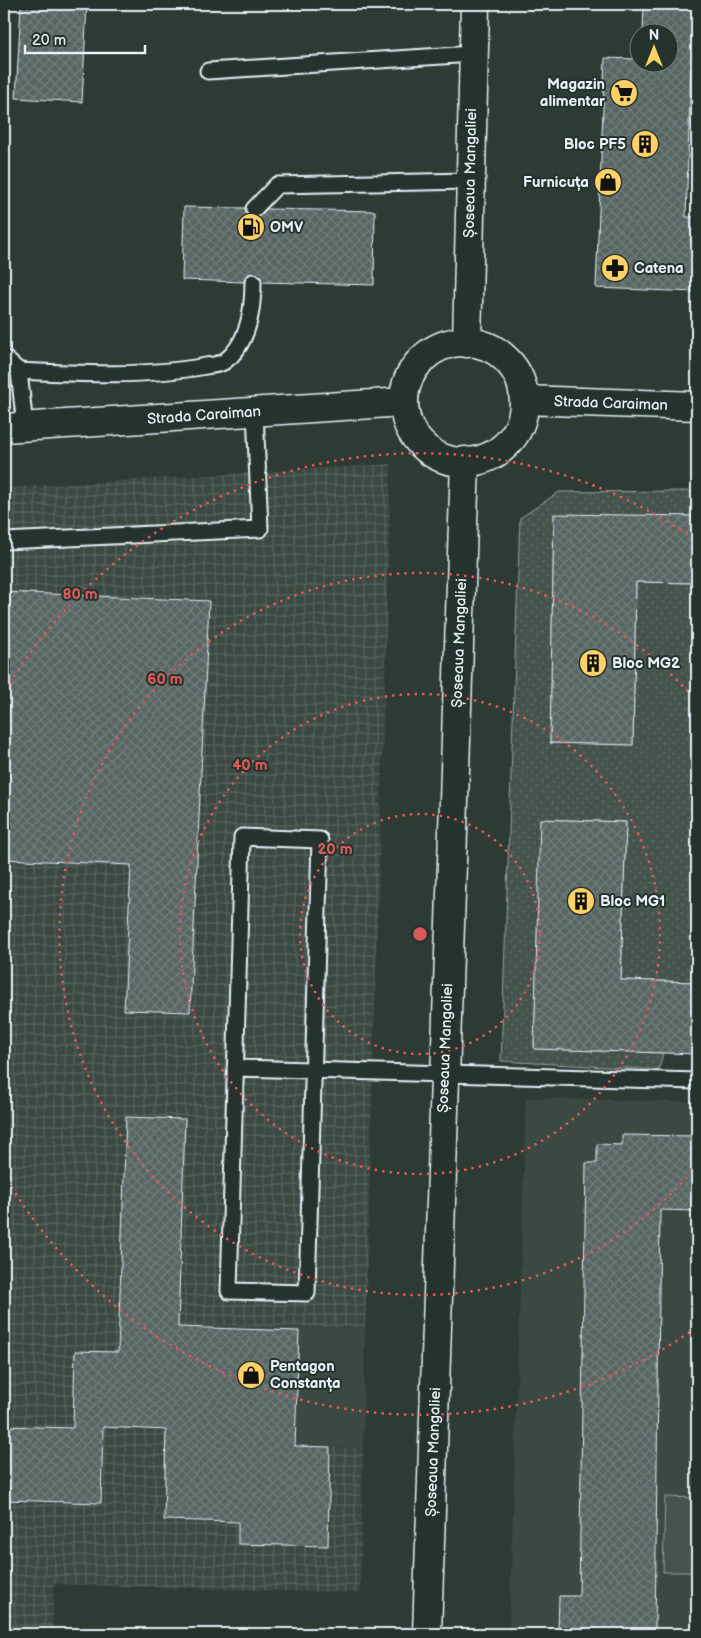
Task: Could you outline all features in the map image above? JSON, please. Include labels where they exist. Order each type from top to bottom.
[{"type":"street","name":"Șoseaua Mangaliei","points":[[467,343],[475,4]]},
{"type":"street","points":[[456,342],[476,343],[495,350],[510,363],[520,380],[524,400],[521,420],[512,438],[498,452],[479,460],[465,461],[439,457],[423,446],[411,431],[404,413],[404,394],[410,375],[421,359],[436,348],[456,342]]},
{"type":"street","name":"Strada Caraiman","points":[[524,400],[697,406]]},
{"type":"street","name":"Strada Caraiman","points":[[14,428],[404,402]]},
{"type":"street","name":"Șoseaua Mangaliei","points":[[427,1634],[465,461]]},
{"type":"lane","points":[[208,71],[473,54]]},
{"type":"lane","points":[[254,208],[277,185],[470,181]]},
{"type":"lane","points":[[4,358],[19,372],[188,370],[223,363],[240,347],[253,297],[253,282]]},
{"type":"lane","points":[[14,428],[19,372]]},
{"type":"lane","points":[[4,541],[260,529],[255,412]]},
{"type":"lane","points":[[242,838],[320,840],[307,1293],[229,1291],[235,1068],[242,838]]},
{"type":"lane","points":[[235,1068],[697,1081]]},
{"type":"shaded area","points":[[391,464],[365,1328],[202,1325],[201,1366],[174,1443],[363,1448],[360,1593],[54,1584],[52,1634],[4,1634],[4,488]]},
{"type":"shaded area","points":[[697,491],[697,516],[554,515],[550,743],[633,745],[636,582],[697,583],[697,982],[621,980],[626,822],[541,819],[534,1049],[663,1053],[659,1070],[501,1061],[520,518],[559,492]]},
{"type":"shaded area","points":[[526,1098],[697,1102],[697,1634],[509,1634]]},
{"type":"shaded area","points":[[202,1325],[365,1328],[363,1448],[174,1443],[201,1366]]},
{"type":"shaded area","points":[[665,1497],[697,1498],[697,1572],[663,1572]]},
{"type":"building","points":[[21,4],[87,4],[82,102],[16,98]]},
{"type":"building","name":"Bloc PF5","points":[[644,4],[697,4],[697,71],[691,70],[686,217],[697,217],[697,292],[596,288],[605,58],[628,59],[628,72],[678,72],[678,22],[643,22]]},
{"type":"building","points":[[184,207],[245,208],[247,215],[252,218],[260,216],[267,209],[375,211],[374,285],[262,282],[258,274],[253,273],[245,277],[244,282],[182,280]]},
{"type":"building","name":"Bloc MG2","points":[[554,514],[697,516],[697,583],[636,582],[633,745],[550,743]]},
{"type":"building","points":[[4,592],[209,601],[190,1012],[124,1010],[131,865],[4,859]]},
{"type":"building","name":"Bloc MG1","points":[[540,819],[626,822],[621,980],[697,982],[697,1054],[534,1049]]},
{"type":"building","points":[[126,1117],[185,1119],[178,1327],[299,1331],[295,1446],[330,1447],[328,1546],[238,1544],[238,1522],[164,1520],[166,1430],[103,1427],[101,1503],[4,1500],[4,1426],[73,1428],[75,1351],[118,1352]]},
{"type":"building","points":[[622,1135],[697,1136],[697,1211],[660,1210],[655,1634],[558,1634],[559,1596],[579,1596],[586,1163],[597,1163],[597,1144],[622,1145]]},
{"type":"place","name":"Magazin alimentar","points":[[624,93]]},
{"type":"place","name":"Bloc PF5","points":[[645,144]]},
{"type":"place","name":"Furnicuța","points":[[608,182]]},
{"type":"place","name":"OMV","points":[[251,227]]},
{"type":"place","name":"Catena","points":[[615,268]]},
{"type":"place","name":"Bloc MG2","points":[[593,663]]},
{"type":"place","name":"Bloc MG1","points":[[581,901]]},
{"type":"place","name":"Pentagon Constanța","points":[[251,1375]]}]
